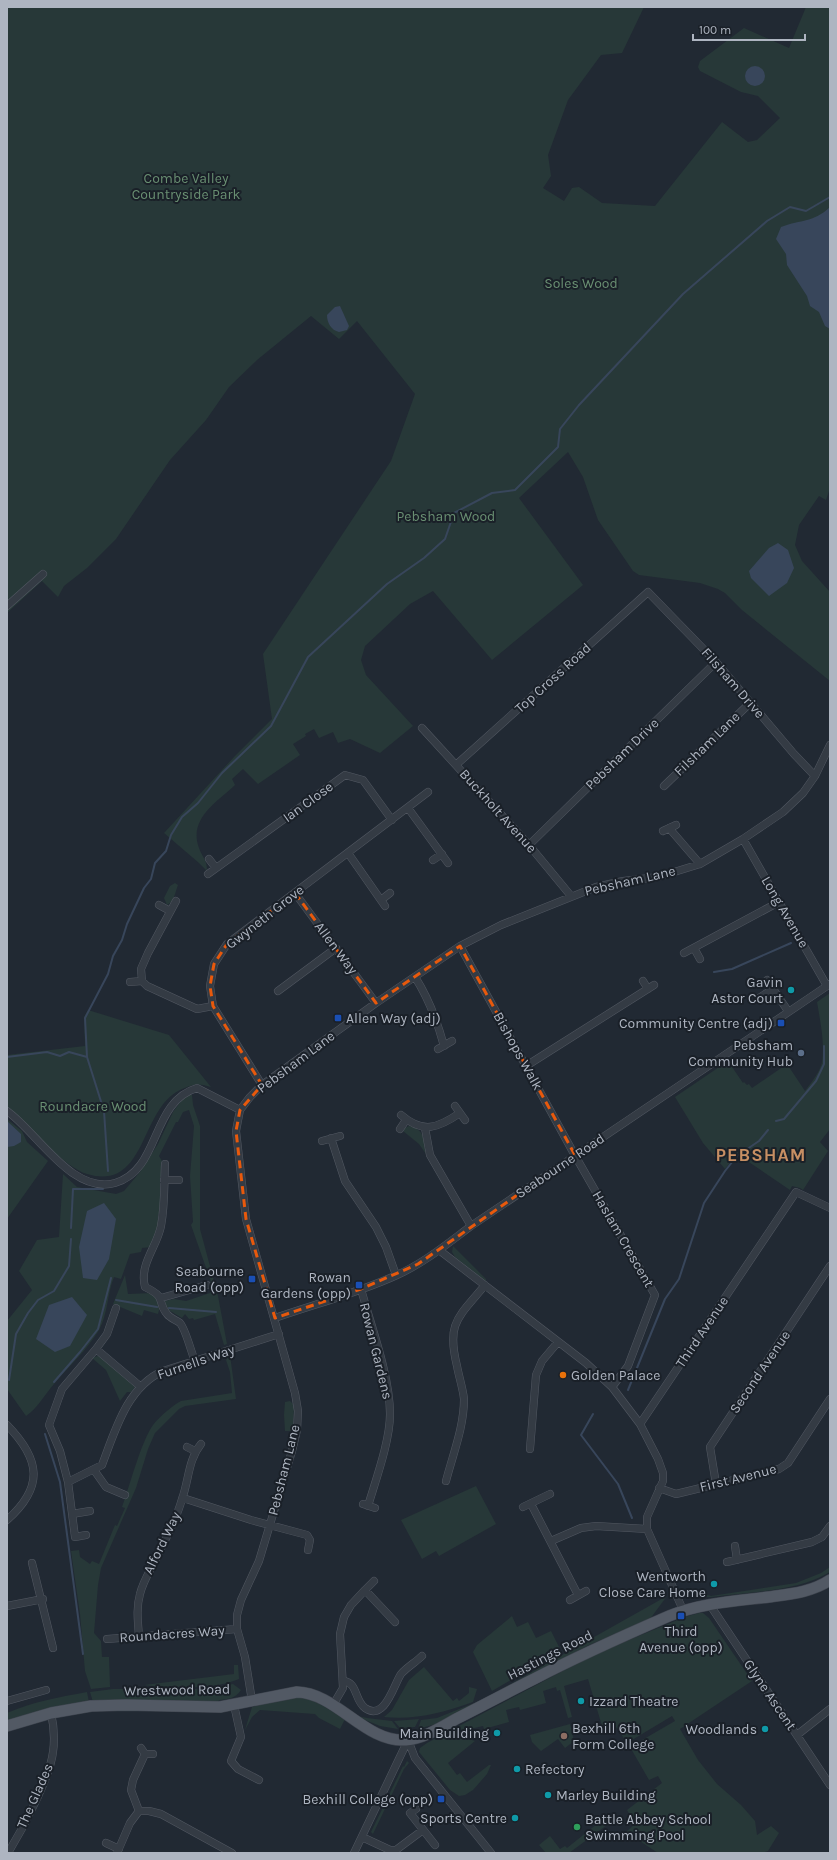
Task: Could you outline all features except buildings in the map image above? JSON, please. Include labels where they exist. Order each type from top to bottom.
[{"type":"main road","name":"Hastings Road","points":[[408,1740],[438,1729],[591,1649],[683,1610],[798,1593],[813,1589],[830,1580]]},
{"type":"main road","name":"Wrestwood Road","points":[[7,1726],[51,1713],[91,1706],[220,1707],[297,1692],[309,1692],[319,1696],[351,1718],[377,1733],[398,1740],[408,1740]]},
{"type":"street","points":[[7,606],[43,574]]},
{"type":"street","name":"Filsham Drive","points":[[648,592],[716,662],[794,754],[815,776]]},
{"type":"street","name":"Top Cross Road","points":[[457,764],[648,592]]},
{"type":"street","name":"Pebsham Drive","points":[[529,845],[716,662]]},
{"type":"street","name":"Filsham Lane","points":[[664,786],[750,703]]},
{"type":"street","name":"Buckholt Avenue","points":[[422,728],[457,764],[529,845],[571,896]]},
{"type":"street","name":"Pebsham Lane","points":[[252,1701],[245,1657],[237,1629],[237,1615],[241,1600],[259,1561],[270,1525],[297,1430],[298,1411],[295,1393],[275,1318],[246,1219],[236,1131],[240,1110],[262,1085],[376,1002],[460,946],[501,925],[596,887],[623,881],[658,877],[700,864],[742,839],[783,812],[803,793],[815,776],[830,746]]},
{"type":"street","name":"Ian Close","points":[[208,874],[345,775],[363,780],[392,820]]},
{"type":"street","name":"Gwyneth Grove","points":[[262,1085],[213,1006],[210,986],[214,964],[227,944],[428,792]]},
{"type":"street","points":[[408,808],[448,863]]},
{"type":"street","points":[[669,828],[700,864]]},
{"type":"street","name":"Long Avenue","points":[[742,839],[829,985]]},
{"type":"street","points":[[348,853],[383,903],[390,893]]},
{"type":"street","points":[[433,860],[442,854]]},
{"type":"street","points":[[209,859],[216,868]]},
{"type":"street","name":"Allen Way","points":[[295,893],[376,1002]]},
{"type":"street","points":[[176,901],[141,969],[142,981],[147,986],[197,1009],[213,1006]]},
{"type":"street","points":[[684,953],[779,902]]},
{"type":"street","points":[[159,905],[170,912]]},
{"type":"street","name":"Bishops Walk","points":[[460,946],[575,1155]]},
{"type":"street","points":[[278,991],[336,948]]},
{"type":"street","points":[[694,948],[700,959]]},
{"type":"street","points":[[415,977],[432,1008],[441,1047],[452,1041]]},
{"type":"street","points":[[280,979],[285,985]]},
{"type":"street","points":[[767,980],[788,1011]]},
{"type":"street","points":[[130,982],[142,981]]},
{"type":"street","points":[[526,1066],[651,987],[643,981]]},
{"type":"street","name":"Seabourne Road","points":[[275,1318],[396,1276],[439,1250],[471,1226],[575,1155],[829,985]]},
{"type":"street","points":[[759,998],[773,989]]},
{"type":"street","points":[[7,1111],[45,1149],[75,1174],[86,1181],[112,1184],[121,1181],[139,1167],[154,1140],[167,1111],[178,1097],[186,1091],[197,1088],[240,1110]]},
{"type":"street","points":[[455,1106],[465,1120]]},
{"type":"street","points":[[400,1129],[403,1117],[425,1128],[444,1124],[460,1113]]},
{"type":"street","points":[[425,1128],[430,1154],[471,1226]]},
{"type":"street","points":[[322,1141],[340,1136]]},
{"type":"street","points":[[331,1138],[344,1181],[376,1227],[386,1247],[396,1276]]},
{"type":"street","name":"Haslam Crescent","points":[[575,1155],[656,1294],[628,1366],[612,1387]]},
{"type":"street","points":[[165,1164],[161,1227],[153,1251],[144,1269],[143,1277],[145,1287],[156,1292],[161,1298],[164,1310],[168,1316],[181,1324],[195,1361]]},
{"type":"street","points":[[164,1180],[178,1180]]},
{"type":"street","name":"Third Avenue","points":[[640,1424],[796,1192],[830,1208]]},
{"type":"street","points":[[439,1250],[586,1363],[612,1387],[640,1424],[658,1458],[663,1473],[663,1481],[647,1517],[647,1529],[683,1610]]},
{"type":"street","name":"Second Avenue","points":[[716,1484],[710,1446],[830,1266]]},
{"type":"street","points":[[161,1298],[208,1285]]},
{"type":"street","points":[[446,1480],[453,1471],[463,1416],[464,1398],[453,1352],[452,1336],[454,1325],[484,1285]]},
{"type":"street","name":"Rowan Gardens","points":[[360,1289],[386,1383],[390,1415],[385,1443],[369,1506]]},
{"type":"street","points":[[86,1535],[75,1537],[68,1482],[60,1451],[49,1425],[62,1389],[96,1349],[106,1334],[116,1308]]},
{"type":"street","name":"Furnells Way","points":[[68,1482],[102,1465],[123,1411],[141,1387],[155,1374],[279,1334]]},
{"type":"street","points":[[528,1444],[536,1375],[542,1362],[558,1342]]},
{"type":"street","points":[[96,1349],[141,1387]]},
{"type":"street","name":"First Avenue","points":[[660,1488],[676,1494],[780,1469],[788,1463],[830,1399]]},
{"type":"street","points":[[7,1425],[24,1446],[32,1461],[34,1475],[32,1488],[21,1507],[7,1520]]},
{"type":"street","name":"Alford Way","points":[[139,1637],[137,1613],[144,1578],[159,1554],[183,1498],[188,1472],[195,1451],[201,1444]]},
{"type":"street","points":[[187,1447],[195,1451]]},
{"type":"street","points":[[94,1470],[106,1487],[125,1495]]},
{"type":"street","points":[[523,1508],[550,1494]]},
{"type":"street","points":[[183,1498],[307,1535],[310,1540],[308,1550]]},
{"type":"street","points":[[531,1504],[578,1595]]},
{"type":"street","points":[[72,1514],[90,1511]]},
{"type":"street","points":[[551,1541],[581,1528],[596,1526],[647,1529]]},
{"type":"street","points":[[727,1562],[812,1542],[822,1537],[830,1526]]},
{"type":"street","points":[[734,1546],[737,1560]]},
{"type":"street","points":[[32,1563],[43,1599],[53,1648]]},
{"type":"street","points":[[333,1705],[341,1694],[343,1681],[340,1634],[344,1617],[351,1605],[374,1581]]},
{"type":"street","points":[[365,1590],[395,1622]]},
{"type":"street","points":[[570,1600],[586,1591]]},
{"type":"street","points":[[7,1606],[43,1599]]},
{"type":"street","name":"Glyne Ascent","points":[[710,1605],[830,1785]]},
{"type":"street","name":"Roundacres Way","points":[[107,1639],[237,1629]]},
{"type":"street","points":[[343,1681],[348,1681],[354,1686],[360,1703],[365,1708],[370,1711],[378,1710],[388,1700],[401,1675],[422,1656]]},
{"type":"street","points":[[7,1700],[46,1690]]},
{"type":"street","points":[[234,1705],[241,1737],[231,1762],[238,1769],[259,1780]]},
{"type":"street","points":[[797,1736],[830,1709]]},
{"type":"street","name":"The Glades","points":[[8,1853],[26,1819],[50,1765],[55,1739],[51,1713]]},
{"type":"street","points":[[354,1853],[408,1740]]},
{"type":"street","points":[[408,1740],[415,1758],[491,1853]]},
{"type":"street","points":[[139,1811],[131,1790],[134,1780],[149,1754],[141,1748]]},
{"type":"street","points":[[416,1809],[410,1814],[435,1845]]},
{"type":"street","points":[[106,1844],[118,1851],[130,1823],[139,1811]]},
{"type":"street","points":[[139,1811],[149,1811],[161,1814],[232,1853]]},
{"type":"street","points":[[362,1837],[390,1850],[396,1850],[423,1830]]},
{"type":"highlighted area","points":[[295,893],[376,1003],[460,946],[575,1155],[418,1264],[361,1289],[275,1318],[246,1219],[236,1131],[240,1110],[262,1085],[213,1006],[210,986],[214,964],[227,944]]},
{"type":"green space","name":"Combe Valley Countryside Park","points":[[7,7],[644,7],[622,53],[601,55],[568,100],[548,155],[551,176],[543,188],[564,201],[572,188],[579,187],[602,203],[655,206],[722,122],[748,142],[757,140],[780,118],[758,96],[741,92],[700,71],[698,67],[700,61],[744,28],[789,48],[806,7],[830,7],[830,488],[826,500],[819,496],[799,525],[795,545],[802,561],[830,592],[830,681],[742,610],[725,593],[718,589],[700,583],[639,575],[633,571],[598,520],[583,477],[568,452],[519,498],[583,585],[492,660],[433,591],[410,604],[365,646],[361,660],[366,675],[413,726],[380,753],[350,739],[338,743],[333,732],[319,738],[314,729],[293,744],[300,755],[258,784],[243,769],[232,779],[235,785],[206,812],[197,828],[199,848],[206,864],[207,871],[164,833],[234,757],[272,719],[263,654],[391,461],[415,394],[357,321],[339,339],[311,316],[257,360],[229,387],[206,420],[170,460],[116,539],[87,568],[64,586],[58,597],[42,581],[7,613]]},
{"type":"green space","points":[[175,883],[178,885],[175,894],[171,902],[167,905],[164,898],[170,886]]},
{"type":"green space","points":[[830,993],[830,1129],[820,1142],[828,1151],[803,1190],[792,1186],[790,1190],[737,1154],[725,1169],[703,1143],[675,1097],[728,1061],[743,1083],[744,1082],[747,1085],[749,1084],[752,1088],[787,1064],[805,1091],[821,1066],[823,1055],[823,1039],[817,1002]]},
{"type":"green space","name":"Roundacre Wood","points":[[88,1010],[169,1035],[211,1087],[193,1085],[182,1089],[168,1099],[158,1112],[133,1160],[122,1171],[107,1176],[87,1174],[78,1170],[57,1155],[7,1108],[7,1055],[85,1046],[84,1017]]},
{"type":"green space","points":[[192,1095],[193,1105],[200,1126],[200,1229],[218,1296],[227,1344],[224,1345],[215,1314],[194,1320],[193,1318],[189,1319],[185,1314],[182,1318],[167,1309],[165,1301],[174,1299],[186,1301],[210,1293],[209,1283],[211,1282],[191,1225],[193,1222],[190,1176],[194,1126],[189,1110],[183,1112],[178,1122],[176,1122],[159,1156],[162,1161],[160,1178],[161,1210],[158,1215],[159,1221],[151,1247],[142,1248],[141,1252],[130,1254],[121,1279],[114,1277],[104,1317],[99,1330],[78,1358],[50,1388],[38,1405],[26,1416],[7,1389],[7,1321],[32,1290],[19,1271],[37,1240],[59,1237],[63,1174],[77,1187],[116,1194],[124,1191],[140,1172],[158,1144],[173,1112],[184,1097]]},
{"type":"green space","points":[[7,1119],[22,1131],[27,1142],[48,1161],[7,1219]]},
{"type":"green space","points":[[409,1126],[418,1130],[423,1136],[426,1154],[419,1144],[403,1131]]},
{"type":"green space","points":[[453,1246],[486,1279],[486,1282],[455,1257],[452,1252]]},
{"type":"green space","points":[[125,1275],[128,1294],[153,1293],[158,1303],[158,1314],[144,1310],[142,1316],[113,1304]]},
{"type":"green space","points":[[100,1355],[135,1387],[131,1392],[127,1392],[120,1401],[106,1370],[92,1358]]},
{"type":"green space","points":[[230,1355],[236,1399],[185,1406],[179,1409],[155,1433],[148,1449],[136,1488],[101,1568],[94,1633],[101,1641],[102,1657],[109,1657],[110,1687],[91,1689],[85,1671],[80,1614],[71,1551],[79,1550],[80,1557],[90,1564],[92,1561],[99,1564],[115,1525],[117,1526],[125,1508],[122,1507],[136,1464],[144,1442],[153,1425],[166,1412],[181,1401],[232,1393],[230,1372],[226,1360]]},
{"type":"green space","points":[[290,1401],[294,1405],[293,1431],[285,1431],[285,1402]]},
{"type":"green space","points":[[476,1486],[496,1524],[439,1556],[436,1551],[422,1559],[401,1520]]},
{"type":"green space","points":[[830,1567],[830,1572],[817,1579],[803,1584],[772,1590],[706,1597],[681,1588],[711,1596],[796,1583],[821,1573]]},
{"type":"green space","points":[[667,1596],[650,1619],[589,1645],[493,1697],[491,1695]]},
{"type":"green space","points":[[703,1613],[709,1618],[752,1681],[680,1729],[698,1760],[717,1784],[741,1805],[755,1821],[757,1835],[771,1826],[779,1833],[768,1851],[762,1853],[658,1853],[626,1832],[635,1824],[627,1810],[662,1783],[658,1776],[649,1780],[630,1747],[675,1721],[672,1716],[627,1743],[617,1728],[611,1724],[602,1726],[588,1679],[564,1686],[572,1717],[568,1718],[560,1690],[557,1691],[556,1687],[543,1691],[546,1703],[520,1710],[519,1707],[506,1710],[509,1722],[484,1729],[483,1726],[470,1729],[472,1740],[475,1741],[448,1763],[457,1775],[460,1773],[467,1782],[491,1765],[487,1774],[473,1790],[465,1795],[459,1796],[450,1790],[419,1752],[420,1748],[427,1743],[597,1653],[685,1617]]},
{"type":"green space","points":[[512,1616],[517,1627],[528,1622],[536,1638],[551,1631],[561,1651],[492,1691],[473,1652],[477,1645]]},
{"type":"green space","points":[[234,1665],[238,1665],[239,1679],[218,1685],[166,1687],[144,1685],[234,1674]]},
{"type":"green space","points":[[424,1667],[453,1701],[457,1698],[459,1701],[469,1693],[469,1687],[477,1689],[473,1702],[429,1715],[395,1718],[384,1717],[392,1710],[409,1680]]},
{"type":"green space","points":[[233,1684],[241,1690],[239,1693],[231,1698],[219,1700],[218,1703],[93,1702],[90,1692],[113,1689],[205,1689]]},
{"type":"green space","points":[[87,1692],[89,1702],[7,1721],[7,1713],[17,1709],[46,1700]]},
{"type":"green space","points":[[297,1695],[309,1697],[345,1719],[340,1729],[319,1718],[315,1714],[260,1710],[252,1717],[245,1730],[252,1707]]},
{"type":"green space","points":[[479,1701],[476,1706],[436,1724],[418,1729],[421,1720],[437,1718]]},
{"type":"green space","points":[[353,1715],[392,1721],[398,1729],[380,1726]]},
{"type":"green space","points":[[419,1719],[415,1727],[400,1728],[394,1721]]},
{"type":"green space","points":[[570,1724],[574,1741],[565,1748],[558,1739],[541,1751],[532,1742],[530,1735]]},
{"type":"green space","points":[[407,1761],[409,1763],[404,1769],[373,1834],[371,1832],[403,1766],[404,1767]]},
{"type":"green space","points":[[602,1820],[607,1825],[569,1853],[546,1853],[539,1845],[550,1836],[560,1849],[565,1846],[567,1848]]},
{"type":"water","points":[[755,66],[762,69],[765,76],[762,83],[755,86],[748,83],[745,76],[748,69]]},
{"type":"water","points":[[830,207],[830,329],[825,326],[819,312],[810,306],[807,296],[787,265],[786,254],[776,239],[781,227],[818,216]]},
{"type":"water","points":[[340,306],[349,326],[347,330],[339,332],[330,326],[327,315],[335,307]]},
{"type":"water","points":[[778,543],[788,550],[794,568],[787,583],[769,596],[751,578],[749,571],[769,548]]},
{"type":"water","points":[[7,1121],[21,1134],[21,1142],[14,1146],[7,1147]]},
{"type":"water","points":[[104,1203],[116,1219],[109,1259],[97,1280],[83,1278],[79,1247],[87,1211]]},
{"type":"water","points":[[72,1297],[87,1315],[70,1346],[55,1352],[36,1339],[49,1305]]},
{"type":"waterway","points":[[108,1171],[104,1111],[87,1057],[85,1018],[108,974],[113,956],[122,940],[127,924],[144,888],[151,879],[155,863],[166,851],[171,835],[182,817],[198,803],[222,773],[271,726],[308,657],[387,584],[424,558],[445,539],[454,513],[492,493],[515,490],[558,447],[560,429],[579,405],[683,294],[767,221],[790,207],[806,211],[830,197]]},
{"type":"waterway","points":[[714,972],[732,969],[791,943]]},
{"type":"waterway","points":[[776,1121],[784,1119],[816,1081],[824,1064],[824,1046]]},
{"type":"waterway","points":[[7,1057],[47,1052],[60,1056],[69,1052],[87,1057]]},
{"type":"waterway","points":[[628,1390],[665,1299],[679,1279],[704,1203],[725,1171],[737,1156],[759,1141],[768,1130]]},
{"type":"waterway","points":[[71,1228],[73,1189],[103,1189]]},
{"type":"waterway","points":[[9,1380],[16,1334],[28,1313],[38,1300],[54,1291],[69,1266],[71,1239]]},
{"type":"waterway","points":[[54,1382],[98,1329],[111,1278]]},
{"type":"waterway","points":[[116,1300],[157,1307]]},
{"type":"waterway","points":[[169,1308],[216,1312]]},
{"type":"waterway","points":[[593,1414],[581,1435],[618,1484],[632,1518]]},
{"type":"waterway","points":[[45,1434],[60,1482],[83,1654]]},
{"type":"place","name":"Gavin Astor Court","points":[[791,990]]},
{"type":"place","name":"Allen Way (adj)","points":[[338,1018]]},
{"type":"place","name":"Community Centre (adj)","points":[[781,1023]]},
{"type":"place","name":"Pebsham Community Hub","points":[[801,1053]]},
{"type":"place","name":"Seabourne Road (opp)","points":[[252,1279]]},
{"type":"place","name":"Rowan Gardens (opp)","points":[[359,1285]]},
{"type":"place","name":"Golden Palace","points":[[563,1375]]},
{"type":"place","name":"Wentworth Close Care Home","points":[[714,1584]]},
{"type":"place","name":"Third Avenue (opp)","points":[[681,1616]]},
{"type":"place","name":"Izzard Theatre","points":[[581,1701]]},
{"type":"place","name":"Woodlands","points":[[765,1729]]},
{"type":"place","name":"Main Building","points":[[497,1733]]},
{"type":"place","name":"Bexhill 6th Form College","points":[[564,1736]]},
{"type":"place","name":"Refectory","points":[[517,1769]]},
{"type":"place","name":"Marley Building","points":[[548,1795]]},
{"type":"place","name":"Bexhill College (opp)","points":[[441,1799]]},
{"type":"place","name":"Sports Centre","points":[[515,1818]]},
{"type":"place","name":"Battle Abbey School Swimming Pool","points":[[577,1827]]},
{"type":"district","name":"PEBSHAM","points":[[761,1155]]},
{"type":"park label","name":"Soles Wood","points":[[581,283]]},
{"type":"park label","name":"Pebsham Wood","points":[[446,516]]}]
